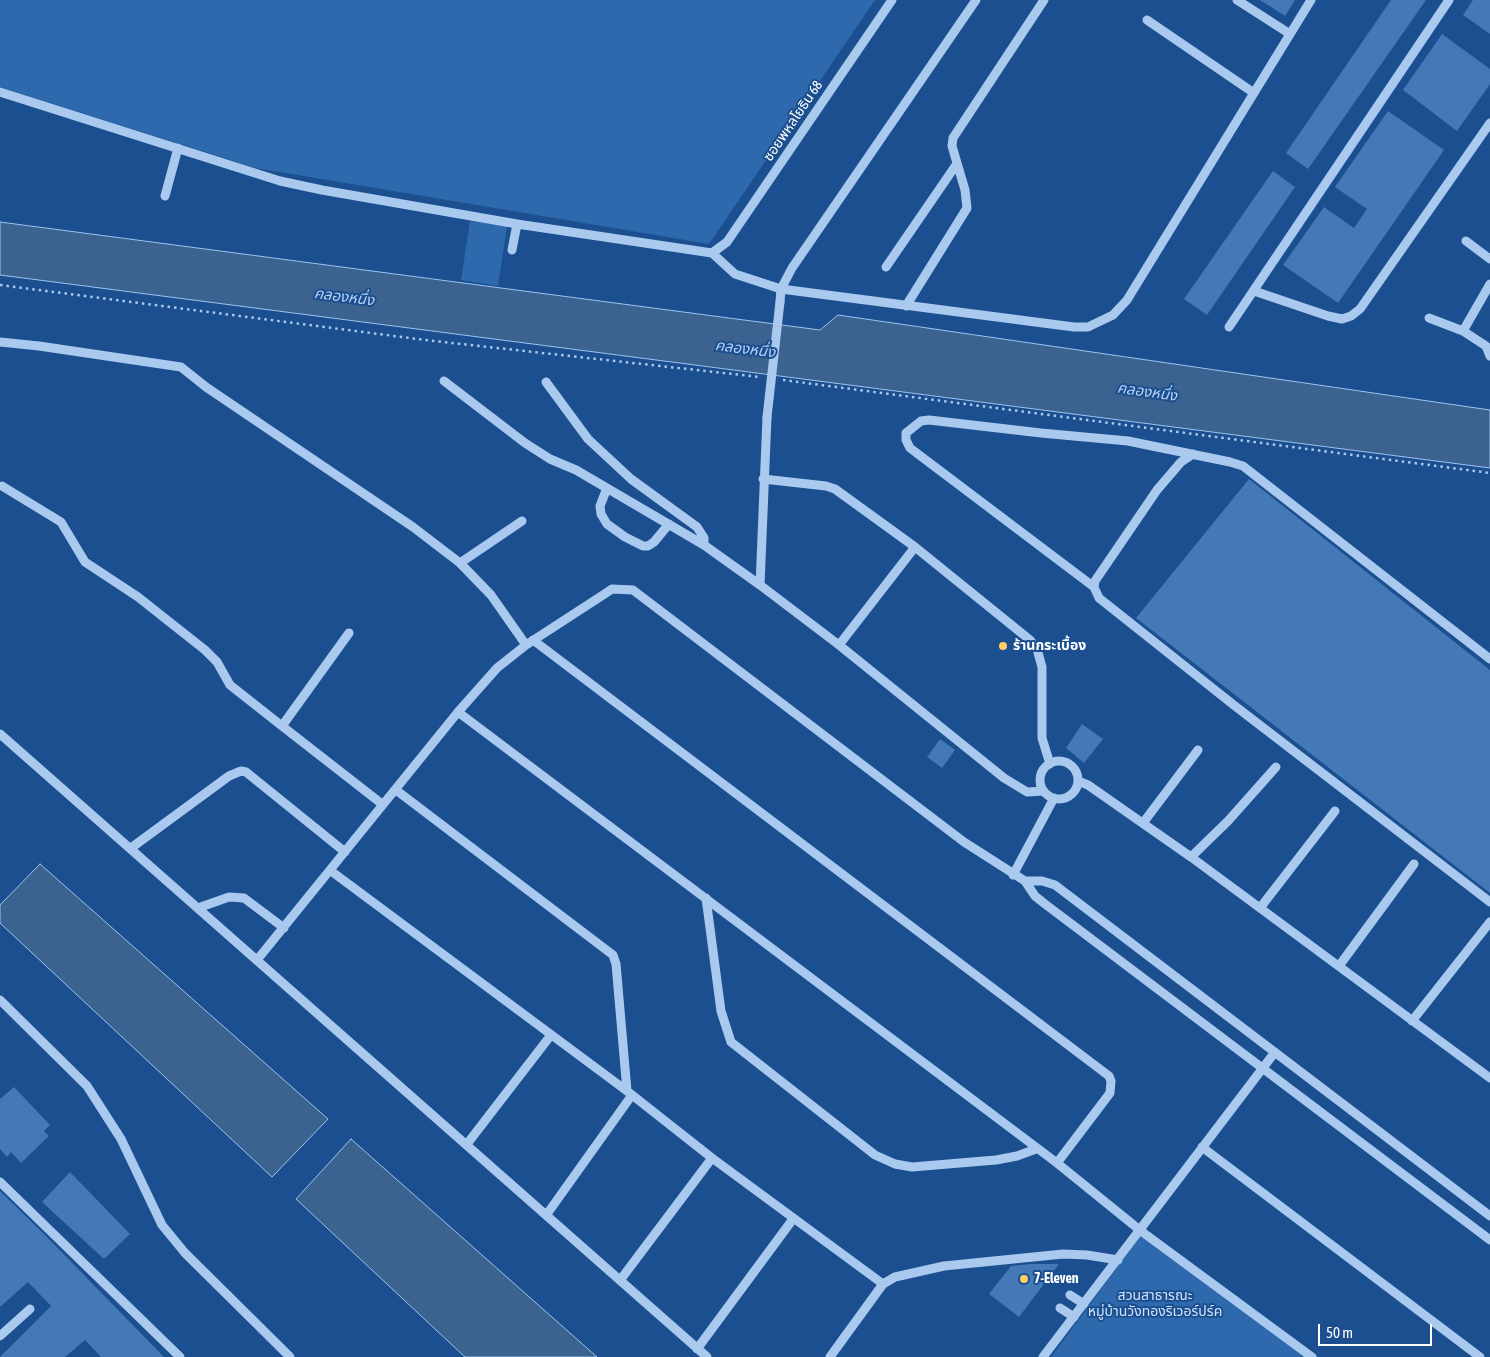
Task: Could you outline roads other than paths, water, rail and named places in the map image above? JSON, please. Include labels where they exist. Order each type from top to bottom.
[{"type":"street","name":"ซอยพหลโยธิน 68","points":[[712,253],[728,242],[892,0]]},
{"type":"street","points":[[760,585],[767,417],[781,289],[792,268],[976,0]]},
{"type":"street","points":[[906,306],[967,208],[965,190],[956,165],[952,138],[1044,0]]},
{"type":"street","points":[[1237,0],[1290,34]]},
{"type":"street","points":[[0,92],[280,181],[518,224],[712,253],[735,274],[781,289],[1074,328],[1088,327],[1100,322],[1113,315],[1127,300],[1311,0]]},
{"type":"street","points":[[1229,327],[1449,0]]},
{"type":"street","points":[[1147,20],[1254,93]]},
{"type":"street","points":[[1254,291],[1328,316],[1342,319],[1351,316],[1360,309],[1490,123]]},
{"type":"street","points":[[165,196],[178,148]]},
{"type":"street","points":[[886,266],[956,165]]},
{"type":"street","points":[[512,250],[518,224]]},
{"type":"street","points":[[1466,242],[1490,259]]},
{"type":"street","points":[[1463,331],[1490,284]]},
{"type":"street","points":[[1429,318],[1463,331],[1486,346],[1490,356]]},
{"type":"street","points":[[0,342],[181,367],[206,387],[413,527],[460,563],[491,595],[530,642],[1109,1076],[1111,1080],[1110,1093],[1057,1163]]},
{"type":"street","points":[[444,381],[531,447],[607,488],[704,545],[840,645],[1004,778],[1027,792],[1044,791]]},
{"type":"street","points":[[546,382],[588,439],[631,479],[697,527],[704,538],[704,545]]},
{"type":"street","points":[[1490,659],[1243,466],[1128,440],[1041,433],[929,420],[921,421],[906,433],[906,440],[916,453],[1094,587],[1103,603],[1490,902]]},
{"type":"street","points":[[1094,587],[1094,581],[1157,490],[1181,462],[1193,454]]},
{"type":"street","points":[[763,479],[826,486],[835,489],[915,547],[1030,640],[1037,649],[1043,676],[1042,738],[1050,764]]},
{"type":"street","points":[[2,486],[61,522],[85,562],[138,597],[205,650],[217,662],[230,685],[382,804]]},
{"type":"street","points":[[607,488],[600,506],[601,514],[607,524],[621,534],[643,546],[648,546],[654,542],[669,524]]},
{"type":"street","points":[[460,563],[522,522]]},
{"type":"street","points":[[840,645],[915,547]]},
{"type":"street","points":[[257,960],[332,871],[382,804],[396,790],[458,712],[497,668],[530,642],[612,590],[633,590],[964,842],[1013,875],[1025,880],[1042,881],[1055,885],[1490,1216]]},
{"type":"street","points":[[282,726],[349,633]]},
{"type":"street","points":[[458,712],[1057,1163],[1140,1231],[1312,1357]]},
{"type":"street","points":[[0,734],[621,1279],[707,1357]]},
{"type":"street","points":[[1143,823],[1198,750]]},
{"type":"street","points":[[1078,780],[1070,795],[1054,798],[1044,791],[1040,779],[1041,773],[1050,764],[1066,763],[1074,770],[1078,780],[1192,857],[1490,1078]]},
{"type":"street","points":[[1192,857],[1228,821],[1276,767]]},
{"type":"street","points":[[131,848],[229,776],[241,771],[246,772],[345,852]]},
{"type":"street","points":[[396,790],[613,955],[617,973],[629,1093],[547,1214]]},
{"type":"street","points":[[1013,875],[1054,798]]},
{"type":"street","points":[[1260,908],[1335,811]]},
{"type":"street","points":[[1338,966],[1414,864]]},
{"type":"street","points":[[332,871],[629,1093],[793,1219],[883,1284]]},
{"type":"street","points":[[1025,880],[1035,896],[1045,904],[1264,1067],[1490,1240]]},
{"type":"street","points":[[198,908],[229,897],[244,898],[284,928]]},
{"type":"street","points":[[706,898],[721,1011],[731,1042],[875,1154],[895,1164],[912,1167],[996,1160],[1017,1156],[1036,1149]]},
{"type":"street","points":[[1412,1021],[1490,922]]},
{"type":"street","points":[[0,1000],[87,1086],[121,1139],[162,1225],[186,1253],[290,1357]]},
{"type":"street","points":[[467,1144],[551,1035]]},
{"type":"street","points":[[1043,1357],[1275,1052]]},
{"type":"street","points":[[1202,1147],[1480,1357]]},
{"type":"street","points":[[621,1279],[712,1158]]},
{"type":"street","points":[[0,1182],[180,1357]]},
{"type":"street","points":[[697,1349],[793,1219]]},
{"type":"street","points":[[830,1357],[883,1284],[909,1273],[944,1266],[1053,1255],[1087,1254],[1118,1260]]},
{"type":"street","points":[[1070,1295],[1084,1304]]},
{"type":"street","points":[[1060,1308],[1074,1317]]},
{"type":"street","points":[[0,1336],[30,1309]]},
{"type":"water","name":"คลองหนึ่ง","points":[[0,222],[820,330],[838,315],[1490,410],[1490,468],[0,275]]},
{"type":"water","points":[[40,864],[328,1119],[272,1177],[0,923],[0,905]]},
{"type":"water","points":[[351,1139],[597,1357],[465,1357],[296,1199]]},
{"type":"place","name":"ร้านกระเบื้อง","points":[[1003,646]]},
{"type":"place","name":"7-Eleven","points":[[1024,1279]]},
{"type":"park label","name":"สวนสาธารณะ หมู่บ้านวังทองริเวอร์ปร์ค","points":[[1155,1304]]}]
